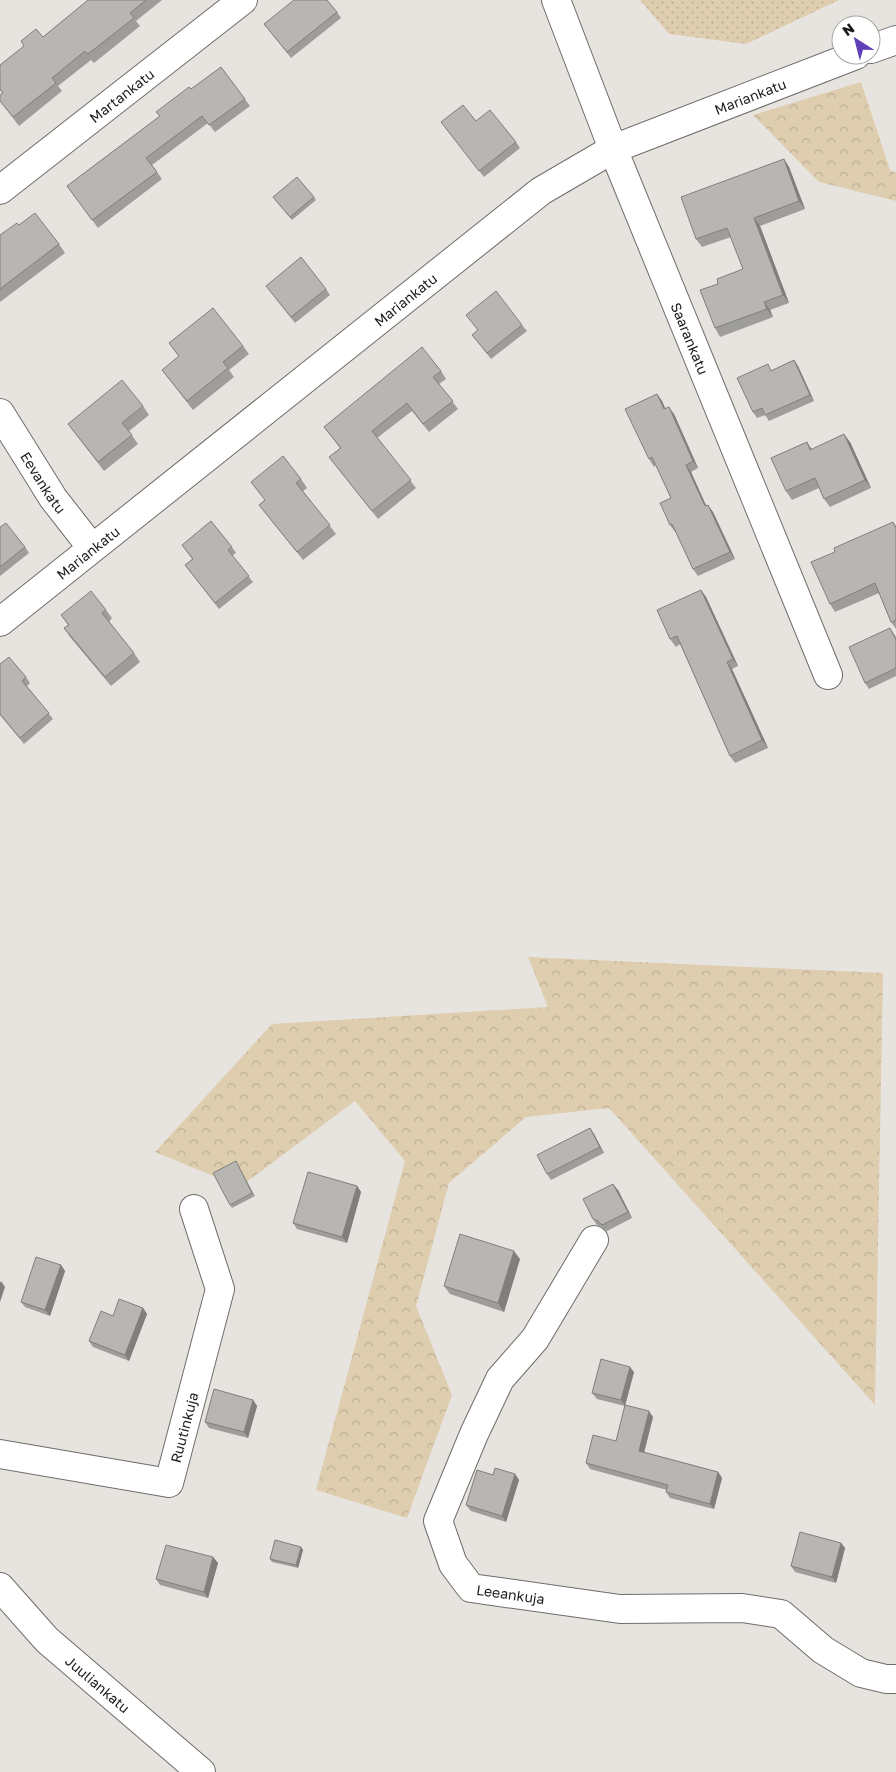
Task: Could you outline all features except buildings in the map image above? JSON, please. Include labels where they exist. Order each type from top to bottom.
[{"type":"street","name":"Martankatu","points":[[0,190],[242,0]]},
{"type":"street","name":"Saarankatu","points":[[556,0],[613,148],[828,675]]},
{"type":"street","points":[[881,45],[896,40]]},
{"type":"street","name":"Mariankatu","points":[[0,622],[541,192],[613,148],[831,65]]},
{"type":"street","name":"Eevankatu","points":[[0,413],[53,498],[92,548]]},
{"type":"street","name":"Ruutinkuja","points":[[0,1454],[168,1483],[220,1289],[194,1209]]},
{"type":"street","name":"Leeankuja","points":[[594,1240],[535,1339],[500,1379],[474,1434],[438,1521],[453,1564],[471,1588],[620,1610],[742,1608],[781,1614],[823,1650],[860,1673],[886,1679],[896,1679]]},
{"type":"street","name":"Juuliankatu","points":[[0,1588],[47,1640],[201,1772]]},
{"type":"green space","points":[[640,0],[839,0],[746,44],[669,34]]},
{"type":"green space","points":[[861,82],[890,170],[896,173],[896,201],[819,182],[753,115]]},
{"type":"green space","points":[[528,957],[883,973],[875,1405],[609,1108],[526,1117],[449,1183],[416,1306],[452,1395],[407,1518],[316,1490],[405,1161],[355,1101],[240,1187],[155,1152],[272,1024],[548,1007]]}]
